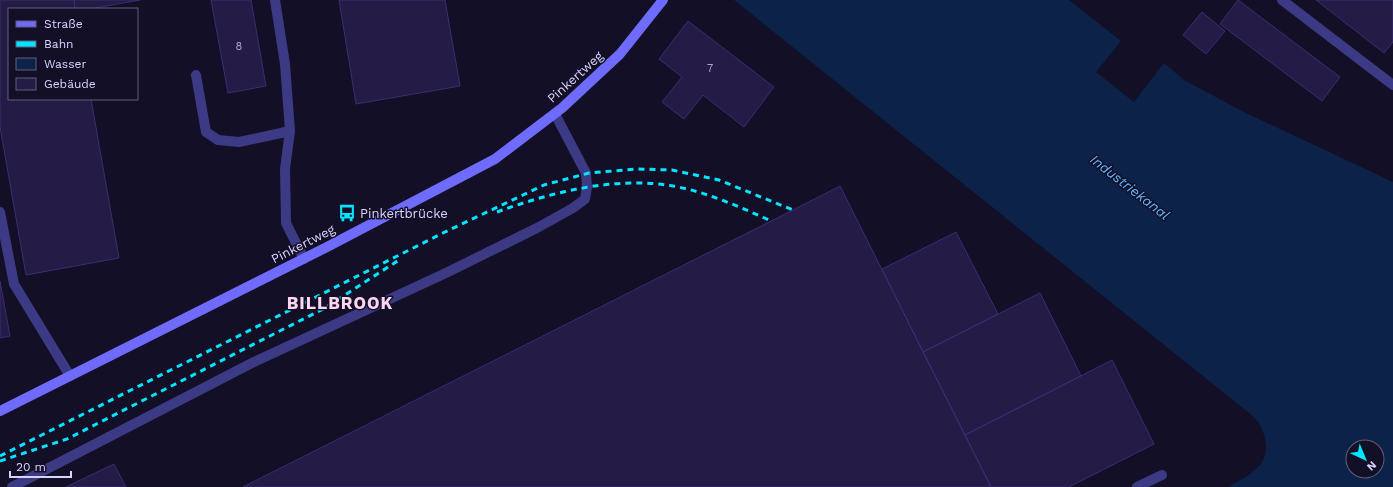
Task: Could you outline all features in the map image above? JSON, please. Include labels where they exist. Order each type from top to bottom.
[{"type":"street","name":"Pinkertweg","points":[[0,412],[484,167],[554,114],[620,54],[663,0]]},
{"type":"lane","points":[[275,0],[285,64],[290,131],[285,169],[286,223],[304,259]]},
{"type":"lane","points":[[1282,0],[1393,85]]},
{"type":"lane","points":[[196,75],[206,132],[218,140],[239,142],[290,131]]},
{"type":"lane","points":[[12,487],[254,362],[448,272],[537,228],[573,208],[585,199],[587,188],[586,173],[554,114]]},
{"type":"lane","points":[[0,212],[14,284],[70,376]]},
{"type":"lane","points":[[1137,487],[1162,475]]},
{"type":"water","name":"Industriekanal","points":[[734,0],[1069,0],[1121,41],[1096,72],[1134,102],[1164,63],[1184,80],[1244,112],[1393,182],[1393,487],[1228,487],[1252,472],[1263,460],[1266,441],[1258,422],[1254,417]]},
{"type":"building","points":[[0,0],[74,0],[75,8],[8,8],[8,100],[91,100],[119,258],[26,275],[0,127]]},
{"type":"building","points":[[74,0],[140,0],[96,8],[75,8]]},
{"type":"building","points":[[211,0],[251,0],[266,86],[228,93]]},
{"type":"building","points":[[339,0],[445,0],[460,86],[356,104]]},
{"type":"building","points":[[1238,0],[1340,77],[1322,101],[1220,24]]},
{"type":"building","points":[[1316,0],[1393,0],[1393,42],[1384,53]]},
{"type":"building","points":[[1202,12],[1225,31],[1206,54],[1183,35]]},
{"type":"building","points":[[688,21],[774,87],[744,127],[703,95],[684,119],[662,102],[682,77],[659,59]]},
{"type":"building","points":[[840,186],[991,487],[243,487],[793,210]]},
{"type":"building","points":[[956,232],[998,314],[923,352],[882,269]]},
{"type":"building","points":[[0,281],[10,336],[0,338]]},
{"type":"building","points":[[1040,293],[1081,376],[965,435],[923,352]]},
{"type":"building","points":[[1112,360],[1154,444],[1069,487],[991,487],[965,435]]},
{"type":"building","points":[[114,464],[126,487],[66,487]]},
{"type":"railway","points":[[0,456],[445,232],[544,185],[589,173],[637,169],[672,170],[719,180],[793,210]]},
{"type":"railway","points":[[497,212],[562,192],[606,185],[651,183],[673,186],[711,196],[771,221]]},
{"type":"railway","points":[[0,461],[67,439],[325,308],[399,260]]},
{"type":"place","name":"Pinkertbrücke","points":[[347,213]]},
{"type":"district","name":"BILLBROOK","points":[[340,303]]}]
